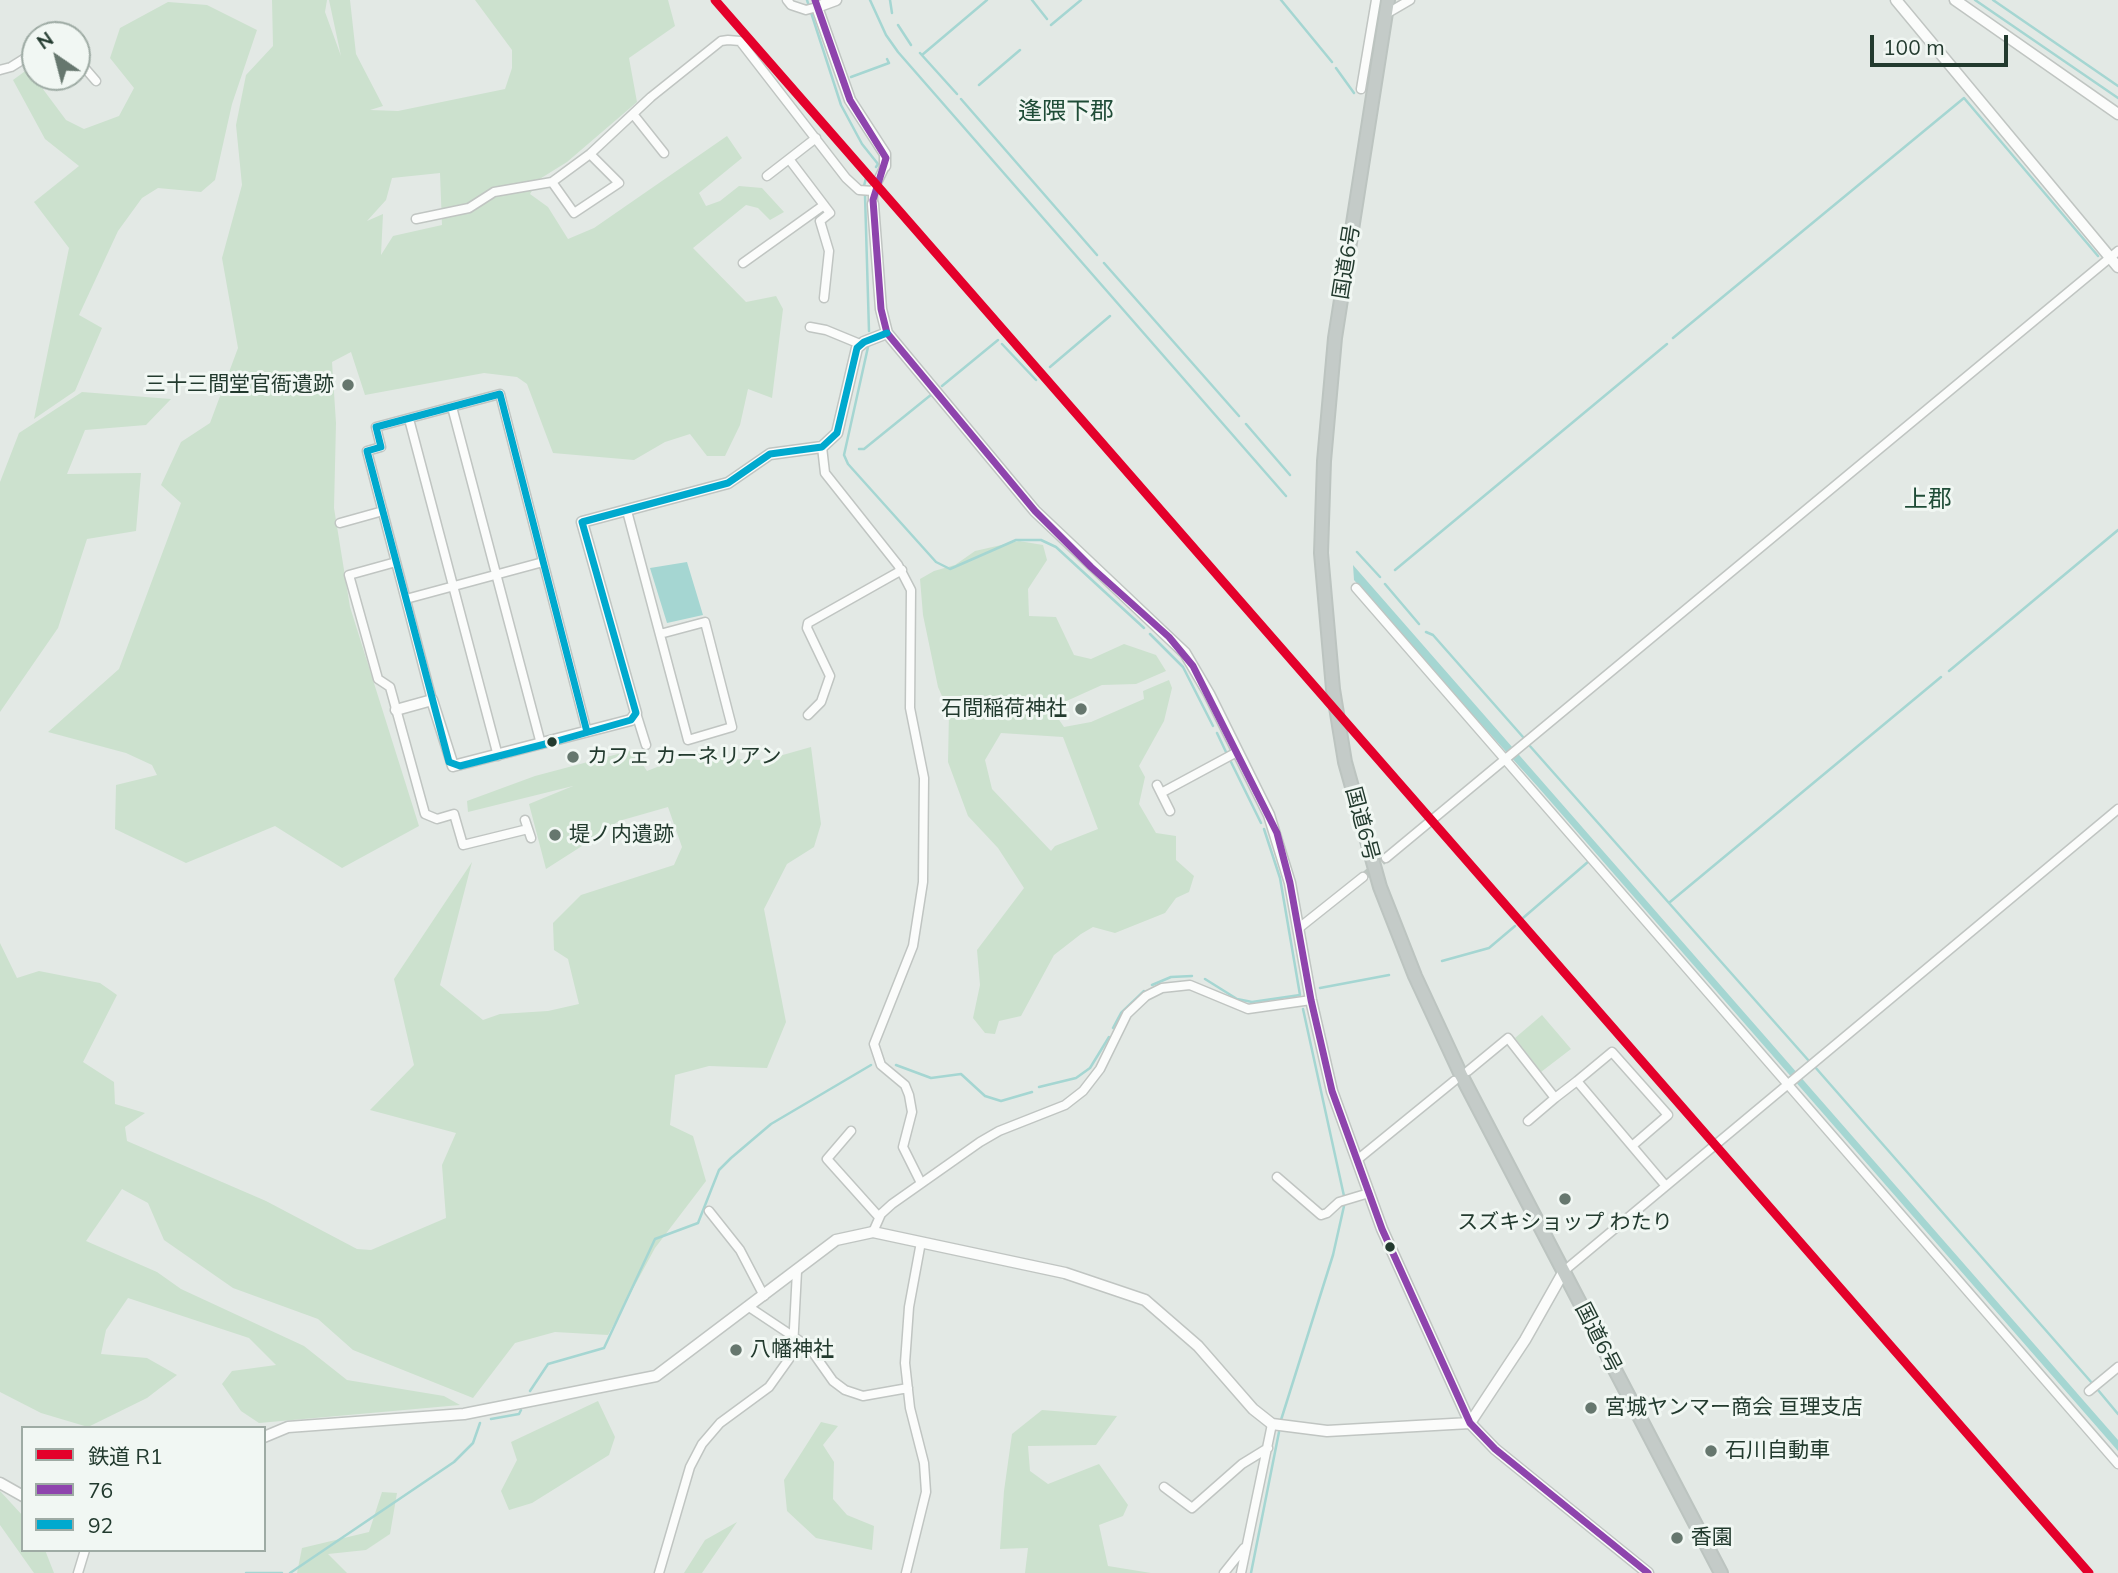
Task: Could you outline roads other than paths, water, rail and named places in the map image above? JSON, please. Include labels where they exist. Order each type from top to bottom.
[{"type":"highway","name":"国道6号","points":[[1388,0],[1335,338],[1327,414],[1321,553],[1333,690],[1339,727],[1361,827],[1391,917],[1461,1074],[1721,1573]]},
{"type":"street","points":[[787,0],[791,5],[812,6],[836,0]]},
{"type":"street","points":[[792,0],[812,6]]},
{"type":"street","points":[[1361,89],[1376,0]]},
{"type":"street","points":[[1386,14],[1410,0]]},
{"type":"street","points":[[1896,0],[2114,254],[2118,267]]},
{"type":"street","points":[[1955,0],[2118,114]]},
{"type":"street","points":[[812,6],[850,100],[872,138],[885,154],[885,166],[873,191],[873,205],[881,309],[887,332],[1042,519],[1185,653],[1277,833],[1332,1091],[1369,1194],[1469,1423],[1503,1455],[1648,1573]]},
{"type":"street","points":[[416,219],[469,208],[494,192],[552,182],[590,154],[633,114],[721,41],[734,40],[740,41],[846,178],[859,190],[873,191]]},
{"type":"street","points":[[0,70],[21,61]]},
{"type":"street","points":[[91,75],[96,81]]},
{"type":"street","points":[[633,114],[664,153]]},
{"type":"street","points":[[766,176],[816,138]]},
{"type":"street","points":[[552,182],[574,213],[619,183],[590,154]]},
{"type":"street","points":[[789,159],[830,213],[820,222],[830,251],[824,298]]},
{"type":"street","points":[[743,263],[824,205]]},
{"type":"street","points":[[1386,858],[2114,254]]},
{"type":"street","points":[[810,327],[826,330],[860,344],[887,332]]},
{"type":"street","points":[[646,745],[582,522],[728,483],[770,454],[822,447],[837,433],[860,344]]},
{"type":"street","points":[[587,732],[500,394],[376,428],[381,447],[367,451],[432,700],[453,766],[498,756],[541,744],[587,732],[631,720],[636,713]]},
{"type":"street","points":[[452,407],[541,744]]},
{"type":"street","points":[[409,419],[498,756]]},
{"type":"street","points":[[822,447],[825,473],[902,570],[910,585],[913,605],[911,708],[924,778],[922,882],[913,946],[874,1044],[881,1065],[905,1085],[909,1095],[912,1112],[903,1147],[922,1183]]},
{"type":"street","points":[[340,523],[383,511]]},
{"type":"street","points":[[627,511],[688,740],[732,727],[705,622],[660,634]]},
{"type":"street","points":[[396,562],[349,575],[378,680],[390,687],[425,814],[437,819],[454,814],[463,845],[527,824],[531,838]]},
{"type":"street","points":[[406,598],[543,562]]},
{"type":"street","points":[[808,715],[821,702],[830,676],[807,628],[808,624],[902,570]]},
{"type":"street","points":[[1356,588],[1506,757],[2118,1464]]},
{"type":"street","points":[[396,710],[432,700]]},
{"type":"street","points":[[1170,810],[1159,789],[1237,752]]},
{"type":"street","points":[[1469,1423],[1518,1351],[1564,1271],[2118,809]]},
{"type":"street","points":[[1299,928],[1363,877]]},
{"type":"street","points":[[873,1233],[879,1217],[922,1183],[999,1131],[1065,1105],[1083,1091],[1100,1069],[1127,1014],[1146,996],[1162,988],[1190,985],[1248,1009],[1311,1000]]},
{"type":"street","points":[[1468,1070],[1508,1038],[1556,1098]]},
{"type":"street","points":[[1528,1121],[1612,1052],[1668,1115],[1632,1146]]},
{"type":"street","points":[[1577,1081],[1665,1185]]},
{"type":"street","points":[[1357,1160],[1454,1082]]},
{"type":"street","points":[[851,1131],[827,1159],[879,1217]]},
{"type":"street","points":[[1277,1177],[1321,1214],[1327,1213],[1339,1202],[1369,1194]]},
{"type":"street","points":[[709,1211],[740,1250],[764,1296]]},
{"type":"street","points":[[266,1436],[301,1426],[464,1414],[656,1376],[836,1240],[873,1233],[1065,1273],[1145,1300],[1198,1346],[1253,1409],[1272,1424],[1327,1431],[1469,1423]]},
{"type":"street","points":[[906,1573],[926,1492],[924,1463],[905,1363],[908,1318],[921,1242]]},
{"type":"street","points":[[659,1573],[690,1467],[702,1444],[720,1423],[748,1404],[778,1375],[789,1359],[794,1337],[797,1271]]},
{"type":"street","points":[[750,1307],[809,1347],[833,1381],[845,1390],[863,1396],[908,1388]]},
{"type":"street","points":[[2089,1391],[2118,1367]]},
{"type":"street","points":[[1241,1573],[1272,1424]]},
{"type":"street","points":[[1164,1488],[1192,1508],[1242,1464],[1268,1448]]},
{"type":"street","points":[[0,1483],[21,1495]]},
{"type":"street","points":[[1224,1573],[1246,1546]]},
{"type":"street","points":[[78,1573],[84,1552]]},
{"type":"water","points":[[687,562],[703,615],[667,623],[650,568]]},
{"type":"water","points":[[1353,565],[2118,1440],[2118,1451],[1538,787],[1404,639],[1354,580]]},
{"type":"waterway","points":[[807,0],[841,105],[862,144],[878,164],[876,167]]},
{"type":"waterway","points":[[870,0],[886,35],[898,52],[1286,496]]},
{"type":"waterway","points":[[890,0],[892,13]]},
{"type":"waterway","points":[[922,55],[987,0]]},
{"type":"waterway","points":[[1032,0],[1047,19]]},
{"type":"waterway","points":[[1051,25],[1081,0]]},
{"type":"waterway","points":[[1281,0],[1332,62]]},
{"type":"waterway","points":[[1975,0],[2118,98]]},
{"type":"waterway","points":[[1993,0],[2118,86]]},
{"type":"waterway","points":[[898,25],[911,45]]},
{"type":"waterway","points":[[979,85],[1020,50]]},
{"type":"waterway","points":[[920,53],[957,94]]},
{"type":"waterway","points":[[851,77],[889,63],[887,59]]},
{"type":"waterway","points":[[1336,68],[1354,93]]},
{"type":"waterway","points":[[1673,338],[1964,98],[2098,256]]},
{"type":"waterway","points":[[961,99],[1097,255]]},
{"type":"waterway","points":[[864,186],[866,178]]},
{"type":"waterway","points":[[865,195],[869,331]]},
{"type":"waterway","points":[[1104,263],[1239,416]]},
{"type":"waterway","points":[[1050,367],[1110,316]]},
{"type":"waterway","points":[[942,386],[998,340]]},
{"type":"waterway","points":[[1002,344],[1036,380]]},
{"type":"waterway","points":[[1395,570],[1667,344]]},
{"type":"waterway","points":[[868,347],[844,455],[848,464],[936,562],[950,569],[1016,540],[1041,540],[1056,547],[1144,628]]},
{"type":"waterway","points":[[859,449],[864,449],[932,394]]},
{"type":"waterway","points":[[1246,424],[1290,475]]},
{"type":"waterway","points":[[1949,671],[2118,530]]},
{"type":"waterway","points":[[1357,552],[1380,577]]},
{"type":"waterway","points":[[1385,584],[1419,624]]},
{"type":"waterway","points":[[1426,632],[1433,635],[1523,737]]},
{"type":"waterway","points":[[1150,634],[1183,667],[1213,726]]},
{"type":"waterway","points":[[1670,902],[1941,677]]},
{"type":"waterway","points":[[1217,733],[1226,752]]},
{"type":"waterway","points":[[1529,745],[1809,1061]]},
{"type":"waterway","points":[[1231,762],[1261,823]]},
{"type":"waterway","points":[[1205,979],[1237,999],[1252,1002],[1300,995],[1280,878],[1264,829]]},
{"type":"waterway","points":[[1523,918],[1589,861]]},
{"type":"waterway","points":[[1442,961],[1489,948],[1515,926]]},
{"type":"waterway","points":[[1320,988],[1389,975]]},
{"type":"waterway","points":[[1152,985],[1171,977],[1192,976]]},
{"type":"waterway","points":[[1113,1028],[1121,1013],[1144,991]]},
{"type":"waterway","points":[[1303,1009],[1344,1196]]},
{"type":"waterway","points":[[1039,1087],[1076,1078],[1090,1068],[1109,1037]]},
{"type":"waterway","points":[[530,1391],[548,1364],[604,1348],[655,1239],[698,1223],[719,1170],[731,1158],[771,1124],[871,1065]]},
{"type":"waterway","points":[[896,1065],[931,1078],[961,1074],[985,1096],[1001,1101],[1032,1092]]},
{"type":"waterway","points":[[1815,1067],[2092,1383]]},
{"type":"waterway","points":[[1281,1420],[1333,1255],[1344,1206]]},
{"type":"waterway","points":[[2098,1390],[2118,1414]]},
{"type":"waterway","points":[[491,1419],[519,1414],[521,1410]]},
{"type":"waterway","points":[[290,1573],[454,1462],[473,1443],[480,1423]]},
{"type":"waterway","points":[[1251,1573],[1279,1432]]},
{"type":"waterway","points":[[246,1573],[282,1573]]},
{"type":"tunnel","points":[[1363,877],[1386,858]]},
{"type":"rail line","name":"R1","points":[[715,0],[2089,1573]]},
{"type":"place","name":"三十三間堂官衙遺跡","points":[[348,385]]},
{"type":"place","name":"石間稲荷神社","points":[[1081,709]]},
{"type":"place","name":"カフェ カーネリアン","points":[[573,757]]},
{"type":"place","name":"堤ノ内遺跡","points":[[555,835]]},
{"type":"place","name":"スズキショップ わたり","points":[[1565,1199]]},
{"type":"place","name":"八幡神社","points":[[736,1350]]},
{"type":"place","name":"宮城ヤンマー商会 亘理支店","points":[[1591,1408]]},
{"type":"place","name":"石川自動車","points":[[1711,1451]]},
{"type":"place","name":"香園","points":[[1677,1538]]},
{"type":"district","name":"逢隈下郡","points":[[1066,112]]},
{"type":"district","name":"上郡","points":[[1928,500]]}]
